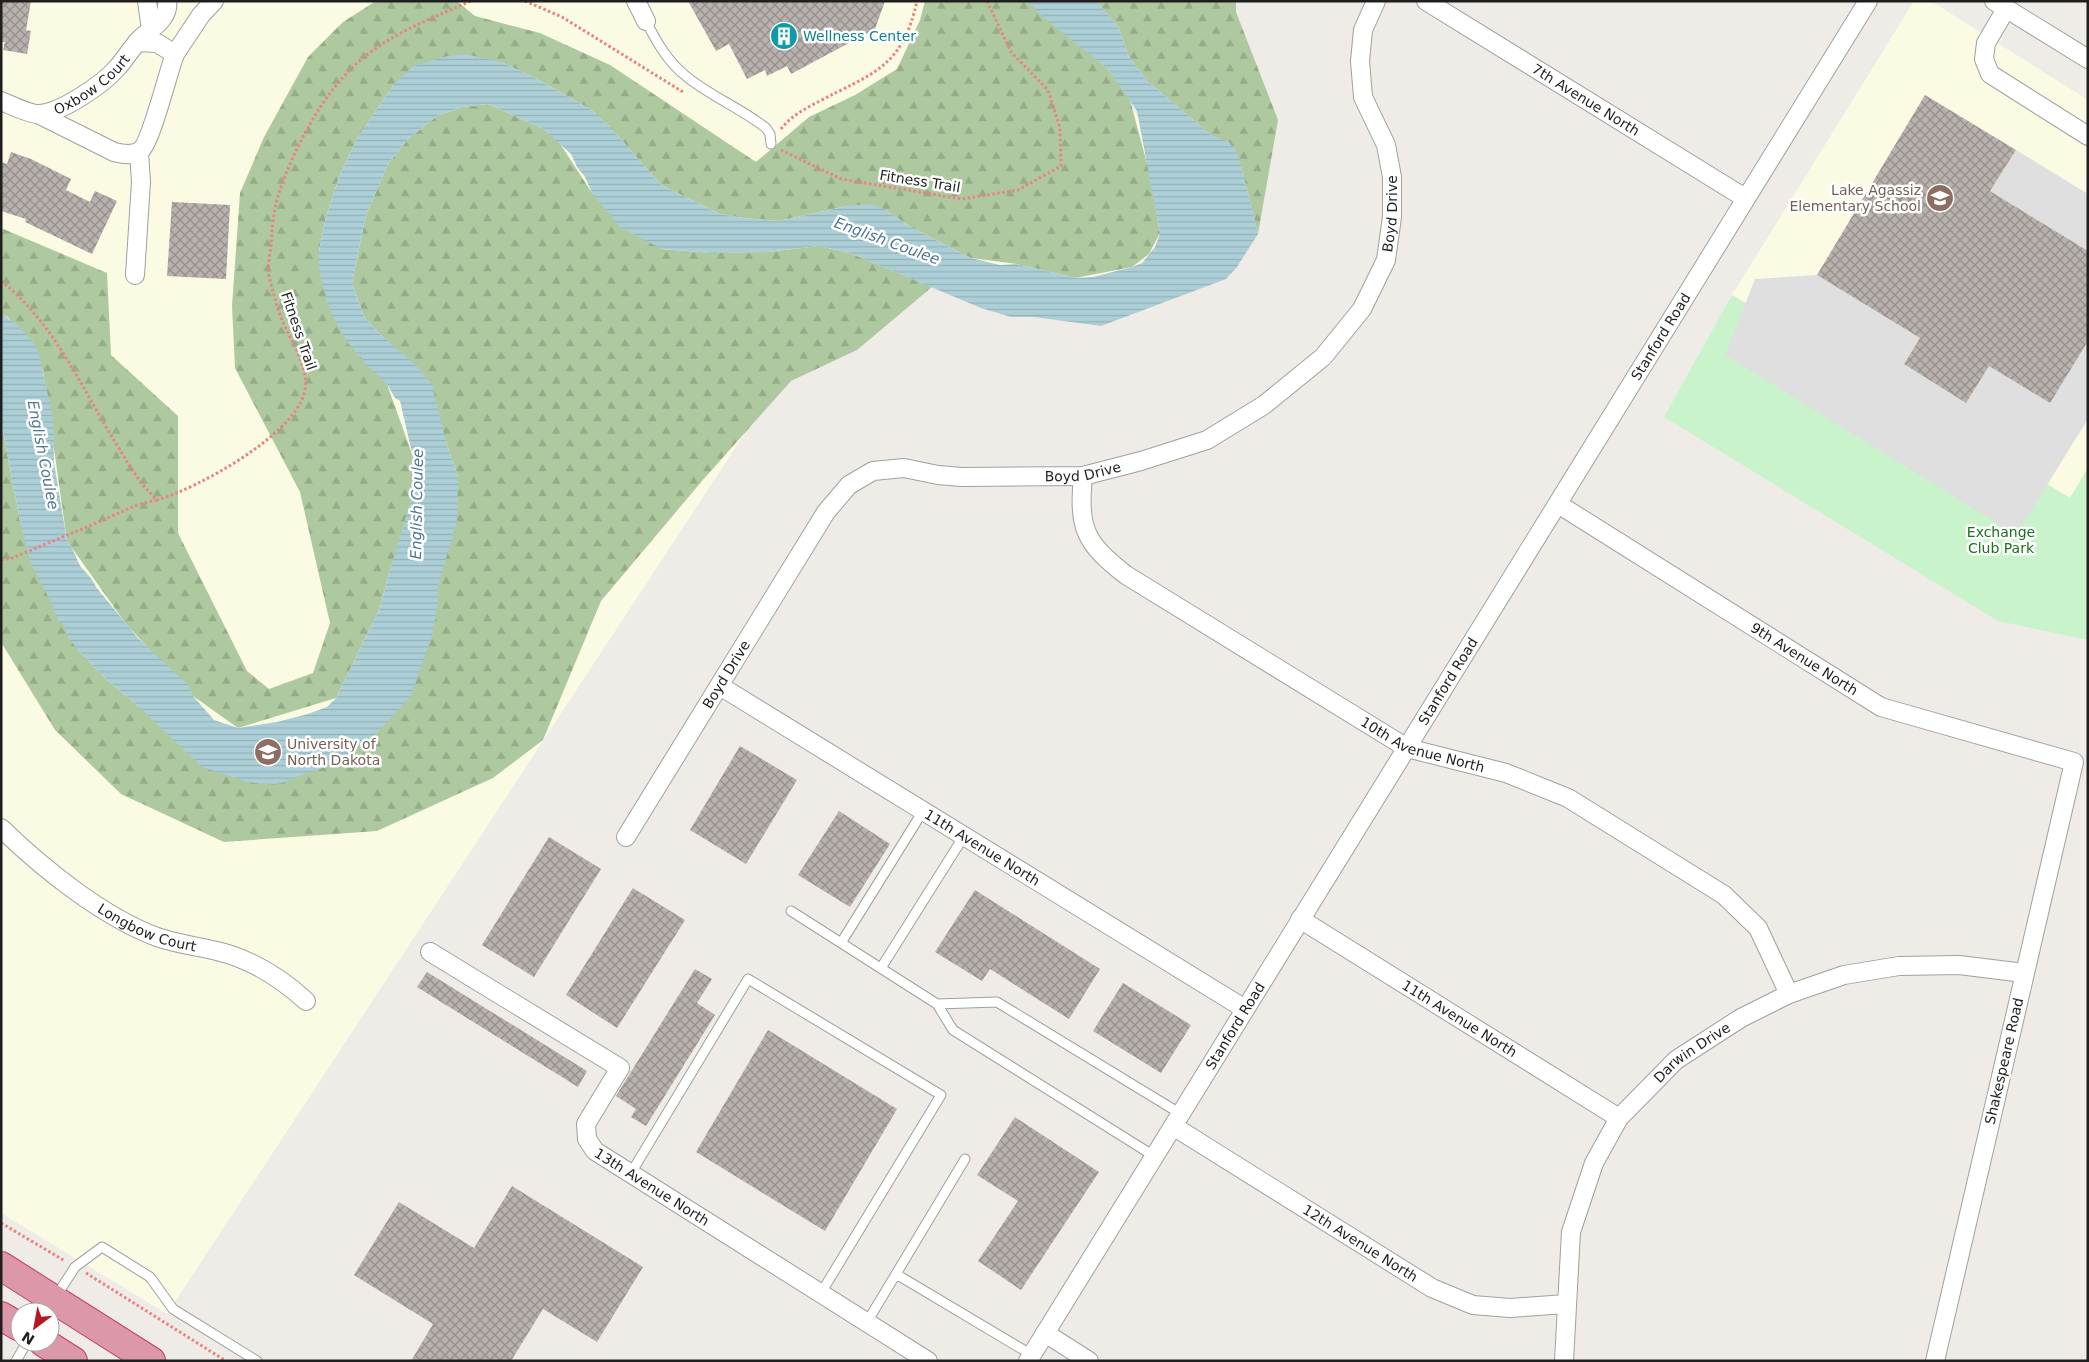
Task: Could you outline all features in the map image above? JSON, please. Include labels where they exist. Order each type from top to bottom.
[{"type":"highway","points":[[1,1266],[45,1302]]},
{"type":"highway","points":[[60,1311],[151,1361]]},
{"type":"highway","points":[[59,1352],[73,1361]]},
{"type":"street","points":[[147,1],[151,30]]},
{"type":"street","name":"Oxbow Court","points":[[38,114],[61,107],[100,83],[117,68],[137,42],[161,20],[167,12],[167,1]]},
{"type":"street","points":[[135,275],[141,182],[139,152],[146,145],[151,134],[168,72],[175,54],[201,15],[214,1]]},
{"type":"street","points":[[636,1],[646,21]]},
{"type":"street","name":"Boyd Drive","points":[[626,837],[826,512],[850,485],[874,471],[904,468],[962,478],[1083,476],[1141,461],[1207,440],[1264,405],[1323,357],[1362,309],[1386,260],[1392,217],[1392,177],[1386,145],[1363,97],[1360,61],[1363,30],[1376,1]]},
{"type":"street","name":"7th Avenue North","points":[[1426,1],[1745,198]]},
{"type":"street","name":"Stanford Road","points":[[1030,1358],[1868,1]]},
{"type":"street","points":[[2088,59],[2000,5],[1986,43],[1984,59],[1990,74],[2088,136]]},
{"type":"street","name":"Oxbow Court","points":[[137,42],[157,43],[175,54]]},
{"type":"street","name":"Oxbow Court","points":[[1,101],[38,114],[114,152],[126,155],[139,152]]},
{"type":"street","name":"10th Avenue North","points":[[1083,476],[1080,506],[1086,533],[1104,558],[1126,575],[1407,748],[1506,773],[1568,798],[1724,895],[1758,928],[1789,994]]},
{"type":"street","name":"9th Avenue North","points":[[1558,504],[1881,707],[2074,762]]},
{"type":"street","name":"11th Avenue North","points":[[720,686],[1245,1009]]},
{"type":"street","name":"Shakespeare Road","points":[[1935,1361],[2074,762]]},
{"type":"street","name":"Longbow Court","points":[[1,828],[41,864],[77,891],[129,923],[156,936],[189,947],[217,951],[246,961],[286,984],[306,1001]]},
{"type":"street","name":"11th Avenue North","points":[[1300,919],[1619,1118]]},
{"type":"street","name":"13th Avenue North","points":[[430,952],[620,1068],[586,1124],[587,1139],[595,1152],[928,1361]]},
{"type":"street","name":"Darwin Drive","points":[[1564,1361],[1571,1232],[1594,1163],[1619,1118],[1676,1060],[1741,1018],[1789,994],[1844,975],[1899,966],[1959,966],[2024,973]]},
{"type":"street","name":"12th Avenue North","points":[[1177,1120],[1432,1288],[1474,1305],[1510,1308],[1566,1304]]},
{"type":"street","points":[[1045,1333],[1089,1361]]},
{"type":"lane","points":[[646,21],[660,47],[672,63],[688,78],[766,128],[770,134],[771,144]]},
{"type":"lane","points":[[841,943],[923,811]]},
{"type":"lane","points":[[881,968],[964,836]]},
{"type":"lane","points":[[791,912],[937,1004],[953,1030],[1154,1156]]},
{"type":"lane","points":[[630,1173],[748,979],[941,1095],[821,1293]]},
{"type":"lane","points":[[937,1004],[997,1002],[1177,1120]]},
{"type":"lane","points":[[867,1322],[965,1159]]},
{"type":"lane","points":[[53,1302],[75,1267],[102,1247],[150,1278],[173,1309],[257,1361]]},
{"type":"lane","points":[[896,1274],[1030,1358]]},
{"type":"path","name":"Fitness Trail","points":[[1,560],[12,558],[137,505],[170,496],[214,475],[268,440],[293,415],[304,394],[304,372],[279,314],[269,273],[272,225],[280,191],[292,160],[320,107],[352,67],[387,41],[431,18],[471,1]]},
{"type":"path","points":[[525,1],[562,17],[689,96]]},
{"type":"path","points":[[771,144],[782,127],[801,111],[886,65],[901,46],[917,1]]},
{"type":"path","name":"Fitness Trail","points":[[771,144],[841,179],[962,199],[1018,190],[1061,166],[1060,128],[1048,90],[1011,52],[987,1]]},
{"type":"path","points":[[1,281],[32,311],[68,361],[100,419],[142,486],[157,500]]},
{"type":"path","points":[[1,1223],[226,1361]]},
{"type":"shaded area","name":"University of North Dakota","points":[[1,1],[1046,1],[1164,149],[1197,207],[1115,291],[873,238],[167,1314],[1,1213]]},
{"type":"shaded area","name":"Lake Agassiz Elementary School","points":[[1914,1],[1931,1],[2088,100],[2088,468],[2070,498],[1732,295]]},
{"type":"shaded area","points":[[2016,150],[2088,194],[2088,251],[1990,191]]},
{"type":"shaded area","points":[[1817,275],[1920,338],[1904,364],[1966,402],[1989,366],[2088,341],[2088,419],[2016,535],[1725,355],[1755,279]]},
{"type":"green space","points":[[376,1],[457,1],[475,16],[540,33],[610,65],[756,162],[809,117],[855,95],[897,69],[920,20],[925,1],[1029,1],[1108,69],[1130,100],[1149,171],[1160,233],[1149,254],[1132,267],[1075,278],[1017,264],[971,258],[912,228],[887,211],[847,206],[779,221],[720,214],[661,185],[610,127],[590,109],[531,76],[501,62],[395,83],[358,137],[339,177],[326,217],[319,251],[387,384],[413,457],[414,482],[408,516],[389,573],[380,608],[336,698],[238,728],[193,696],[126,624],[67,541],[43,371],[9,318],[1,314],[1,228],[107,273],[111,355],[178,416],[178,533],[247,671],[269,689],[313,673],[330,623],[300,492],[235,368],[232,306],[240,193],[264,137],[308,57],[343,22]]},
{"type":"green space","points":[[1096,1],[1236,1],[1236,12],[1278,120],[1258,234],[1241,166],[1211,135],[1147,81],[1128,55],[1119,28]]},
{"type":"green space","points":[[488,104],[542,128],[559,142],[592,193],[662,249],[712,253],[767,252],[819,246],[850,253],[932,287],[857,350],[791,381],[702,481],[601,601],[543,740],[493,778],[377,831],[224,842],[121,794],[55,730],[1,642],[1,421],[20,521],[78,650],[107,680],[138,706],[306,773],[336,763],[438,585],[458,476],[446,442],[382,336],[364,317],[352,283],[366,215],[388,164],[408,139],[437,116],[461,107]]},
{"type":"green space","name":"Exchange Club Park","points":[[1732,295],[2070,498],[2088,468],[2088,640],[1998,621],[1664,417]]},
{"type":"water","name":"English Coulee","points":[[1028,1],[1095,1],[1098,3],[1119,28],[1128,55],[1147,81],[1211,135],[1229,142],[1236,151],[1258,234],[1237,267],[1226,279],[1101,326],[1034,317],[1011,317],[981,308],[850,253],[819,246],[767,252],[712,253],[662,249],[620,227],[592,193],[571,154],[542,128],[488,104],[461,107],[437,116],[408,139],[388,164],[366,215],[352,283],[364,317],[382,336],[417,366],[432,385],[446,442],[458,476],[457,521],[438,585],[438,605],[431,639],[411,696],[376,734],[336,763],[275,785],[247,782],[202,767],[138,706],[107,680],[68,637],[63,624],[58,621],[53,606],[31,564],[20,521],[1,421],[1,314],[22,330],[38,351],[53,418],[54,463],[67,541],[81,567],[96,587],[137,637],[189,686],[193,696],[214,720],[238,728],[277,722],[308,714],[327,707],[336,698],[380,608],[412,497],[414,482],[413,457],[400,401],[395,398],[387,384],[347,342],[333,317],[319,270],[319,251],[326,217],[339,177],[358,137],[395,83],[412,67],[443,57],[465,54],[501,62],[531,76],[590,109],[610,127],[661,185],[720,214],[779,221],[847,206],[871,204],[887,211],[912,228],[971,258],[1000,265],[1017,264],[1075,278],[1093,277],[1142,263],[1155,247],[1160,233],[1137,111],[1108,69],[1043,17]]},
{"type":"building","points":[[1,1],[31,1],[26,30],[31,31],[27,54],[3,50],[5,42],[1,42]]},
{"type":"building","name":"Wellness Center","points":[[688,1],[885,1],[875,29],[791,74],[787,66],[767,76],[765,70],[747,79],[729,44],[716,51]]},
{"type":"building","points":[[1925,95],[2016,150],[1990,191],[2088,251],[2088,341],[2050,403],[1989,366],[1966,403],[1904,364],[1920,338],[1817,275]]},
{"type":"building","points":[[11,152],[31,159],[71,179],[66,190],[90,202],[95,191],[117,201],[92,254],[25,222],[26,219],[1,211],[1,162],[7,164]]},
{"type":"building","points":[[172,202],[230,205],[226,279],[167,276]]},
{"type":"building","points":[[740,746],[797,780],[746,864],[690,830]]},
{"type":"building","points":[[839,811],[890,844],[850,907],[798,875]]},
{"type":"building","points":[[549,837],[601,869],[534,977],[482,945]]},
{"type":"building","points":[[633,888],[685,920],[617,1028],[566,995]]},
{"type":"building","points":[[975,890],[1100,969],[1069,1019],[990,969],[982,981],[935,952]]},
{"type":"building","points":[[695,969],[712,979],[697,1003],[715,1015],[646,1126],[631,1117],[636,1109],[616,1096]]},
{"type":"building","points":[[427,972],[587,1071],[578,1087],[417,987]]},
{"type":"building","points":[[1123,983],[1191,1025],[1161,1073],[1093,1031]]},
{"type":"building","points":[[768,1030],[897,1109],[825,1231],[696,1152]]},
{"type":"building","points":[[1015,1117],[1099,1172],[1021,1290],[978,1261],[1018,1201],[977,1175]]},
{"type":"building","points":[[512,1186],[643,1267],[597,1342],[543,1309],[511,1361],[411,1361],[433,1324],[354,1275],[399,1202],[474,1248]]},
{"type":"place","name":"Wellness Center","points":[[784,36]]},
{"type":"place","name":"Lake Agassiz Elementary School","points":[[1940,198]]},
{"type":"place","name":"University of North Dakota","points":[[268,752]]}]
